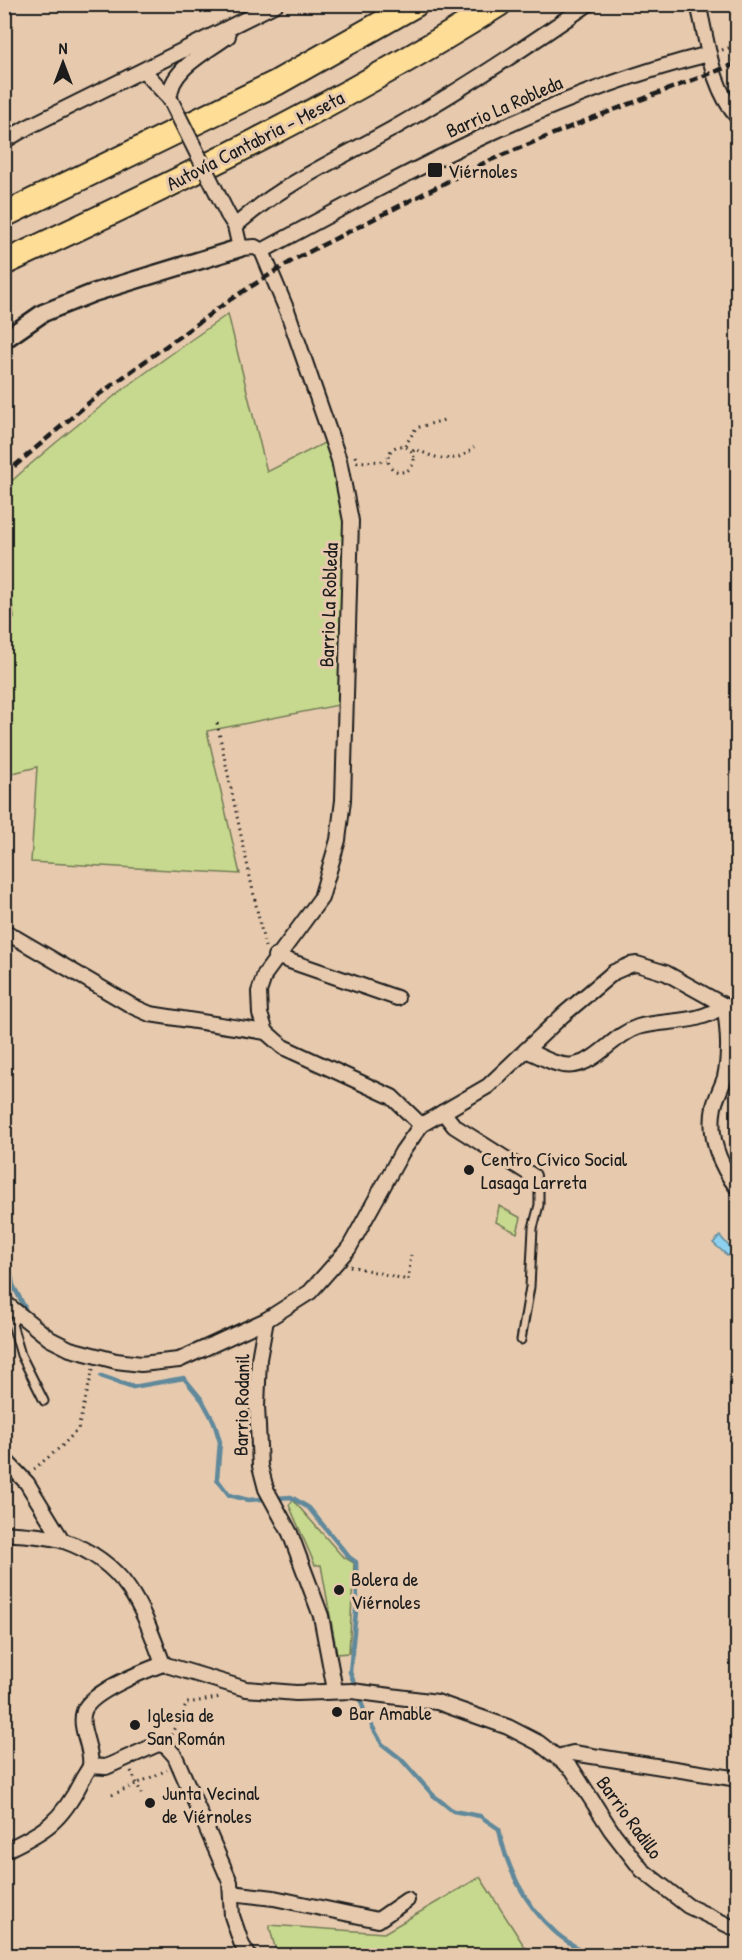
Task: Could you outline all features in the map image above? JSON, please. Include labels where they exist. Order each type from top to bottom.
[{"type":"highway","points":[[4,215],[285,78],[416,4]]},
{"type":"highway","name":"Autovía Cantabria - Meseta","points":[[4,263],[321,108],[400,64],[499,4]]},
{"type":"street","points":[[4,141],[276,4]]},
{"type":"street","name":"Barrio La Robleda","points":[[231,220],[394,128],[486,72],[588,4]]},
{"type":"street","points":[[698,4],[709,54],[722,96],[738,118]]},
{"type":"street","points":[[170,99],[169,88],[177,75],[254,16]]},
{"type":"street","name":"Barrio La Robleda","points":[[266,1032],[260,1014],[259,992],[271,953],[321,898],[338,840],[343,800],[351,521],[339,460],[288,313],[262,251],[450,153],[530,116],[640,74],[709,54]]},
{"type":"street","points":[[144,71],[170,99],[231,220],[240,248]]},
{"type":"street","points":[[4,340],[43,313],[93,293],[240,248],[255,247],[262,251]]},
{"type":"street","points":[[4,931],[134,1007],[150,1014],[266,1032],[283,1047],[392,1097],[421,1125]]},
{"type":"street","points":[[271,953],[397,998]]},
{"type":"street","points":[[5,1303],[12,1320],[50,1339],[96,1355],[141,1364],[179,1360],[266,1320],[310,1292],[362,1229],[402,1152],[421,1125],[488,1086],[563,1015],[614,972],[630,965],[642,965],[666,973],[728,1009]]},
{"type":"street","points":[[526,1050],[553,1063],[572,1066],[588,1062],[622,1033],[640,1027],[711,1015],[728,1009]]},
{"type":"street","points":[[728,1009],[729,1044],[724,1077],[714,1107],[712,1125],[717,1157],[738,1189]]},
{"type":"street","points":[[444,1112],[454,1126],[532,1176]]},
{"type":"street","name":"Barrio Rodanil","points":[[266,1320],[259,1359],[257,1406],[260,1466],[266,1489],[290,1533],[321,1616],[335,1690]]},
{"type":"street","points":[[6,1461],[22,1478],[62,1540]]},
{"type":"street","points":[[4,1533],[62,1540],[112,1569],[132,1592],[142,1608],[163,1664]]},
{"type":"street","points":[[4,1851],[41,1834],[55,1823],[73,1801],[90,1766],[82,1719],[85,1709],[92,1700],[119,1684],[163,1664],[246,1689],[296,1693],[335,1690]]},
{"type":"street","name":"Barrio Radillo","points":[[335,1690],[352,1690],[437,1702],[508,1727],[539,1743],[572,1769],[611,1830],[642,1870],[688,1906],[738,1930]]},
{"type":"street","points":[[90,1766],[106,1767],[151,1746],[166,1746],[176,1756],[230,1882],[232,1916],[242,1945],[249,1956]]},
{"type":"street","name":"Barrio Radillo","points":[[557,1757],[573,1753],[738,1779]]},
{"type":"street","points":[[231,1893],[273,1898],[378,1920],[407,1900]]},
{"type":"lane","points":[[521,1340],[530,1287],[533,1227],[538,1205],[538,1186],[532,1176]]},
{"type":"lane","points":[[12,1320],[21,1355],[44,1401]]},
{"type":"path","points":[[405,446],[416,428],[444,420]]},
{"type":"path","points":[[388,461],[394,448],[405,446],[412,451]]},
{"type":"path","points":[[412,451],[416,449],[441,459],[460,457],[474,447]]},
{"type":"path","points":[[388,461],[394,470],[404,471],[412,466],[412,451]]},
{"type":"path","points":[[355,456],[357,462],[388,461]]},
{"type":"path","points":[[217,723],[271,953]]},
{"type":"path","points":[[336,1263],[408,1280],[411,1255]]},
{"type":"path","points":[[22,1478],[73,1436],[78,1429],[96,1355]]},
{"type":"path","points":[[166,1746],[187,1703],[230,1696]]},
{"type":"path","points":[[125,1758],[143,1797]]},
{"type":"path","points":[[112,1795],[180,1765]]},
{"type":"green space","points":[[228,314],[267,472],[326,442],[351,521],[354,702],[207,731],[240,874],[31,862],[37,767],[5,775],[5,629],[14,618],[5,552],[5,487],[114,397]]},
{"type":"green space","points":[[499,1206],[521,1218],[517,1233],[496,1222]]},
{"type":"green space","name":"Bolera de Viérnoles","points":[[293,1500],[342,1556],[354,1563],[349,1653],[337,1654],[321,1565],[315,1565],[289,1505]]},
{"type":"green space","points":[[480,1877],[530,1955],[277,1955],[269,1925],[384,1933]]},
{"type":"water","points":[[720,1236],[733,1251],[728,1256],[713,1243]]},
{"type":"waterway","points":[[4,1236],[13,1285],[25,1308]]},
{"type":"waterway","points":[[101,1376],[133,1387],[184,1378],[202,1400],[214,1422],[220,1442],[217,1479],[229,1495],[248,1500],[291,1497],[309,1508],[349,1557],[356,1562],[357,1601],[350,1672],[365,1713],[382,1744],[401,1759],[433,1795],[453,1811],[480,1816],[499,1829],[512,1871],[534,1909],[558,1935],[589,1956]]},
{"type":"railway","points":[[4,475],[97,396],[231,299],[295,259],[486,162],[587,120],[738,63]]},
{"type":"place","name":"Viérnoles","points":[[435,170]]},
{"type":"place","name":"Centro Cívico Social Lasaga Larreta","points":[[469,1170]]},
{"type":"place","name":"Bolera de Viérnoles","points":[[339,1590]]},
{"type":"place","name":"Bar Amable","points":[[337,1712]]},
{"type":"place","name":"Iglesia de San Román","points":[[135,1725]]},
{"type":"place","name":"Junta Vecinal de Viérnoles","points":[[150,1803]]}]
